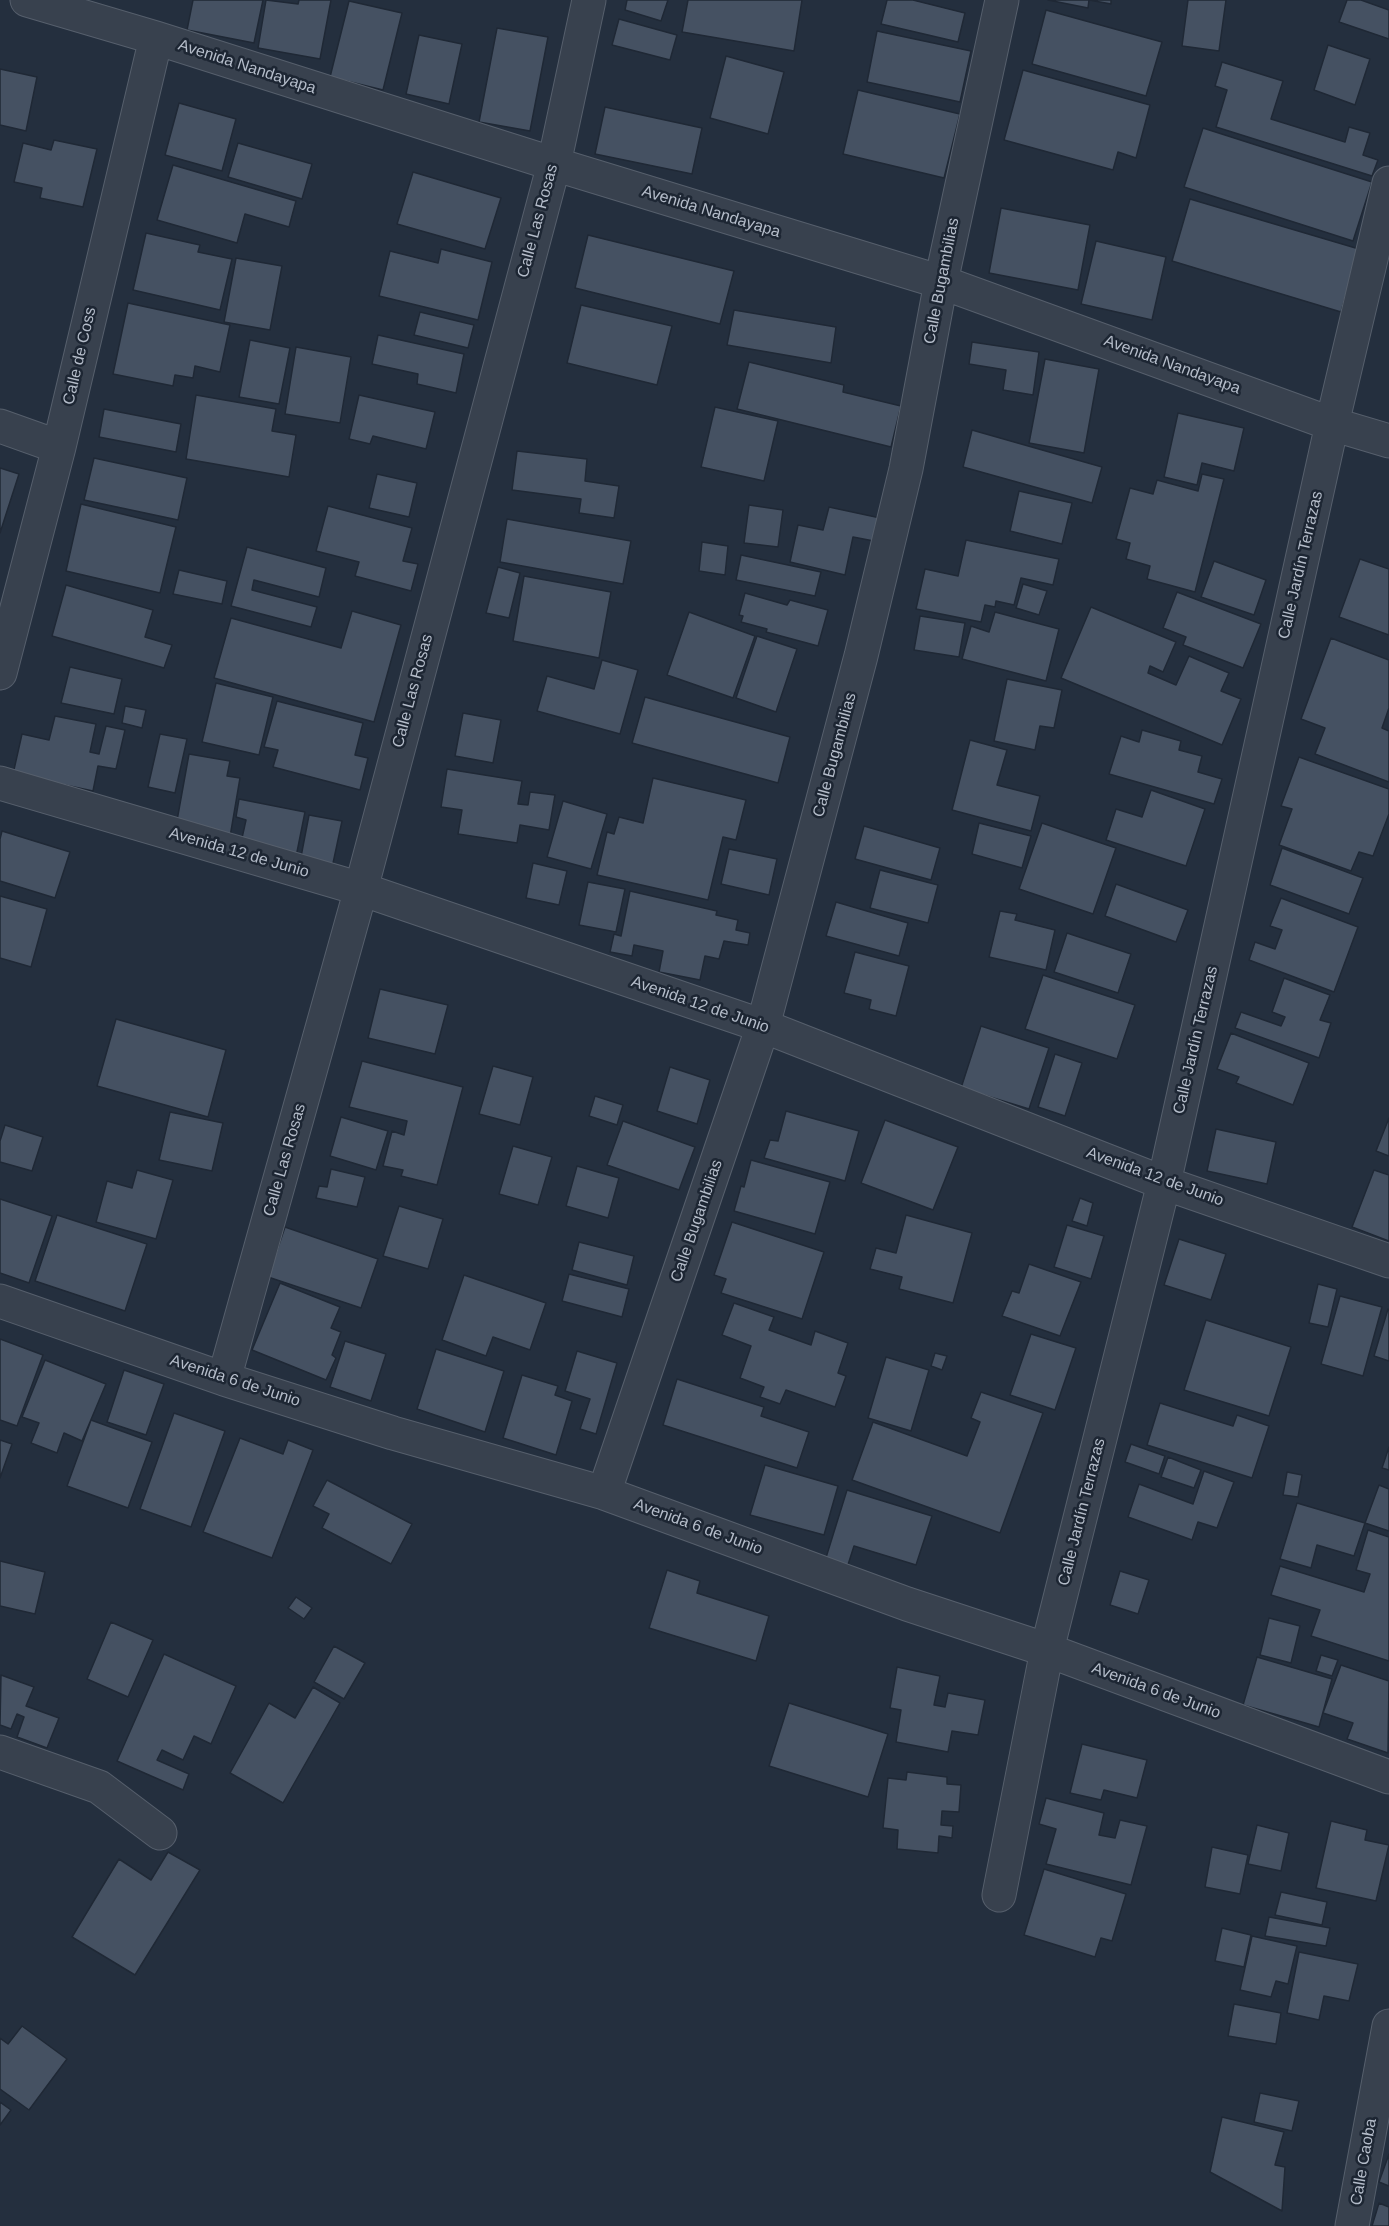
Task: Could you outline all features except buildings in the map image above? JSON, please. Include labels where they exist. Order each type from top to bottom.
[{"type":"street","name":"Avenida Nandayapa","points":[[27,0],[941,282],[1332,424],[1389,441]]},
{"type":"street","name":"Calle Las Rosas","points":[[224,1379],[361,889],[554,164],[589,0]]},
{"type":"street","name":"Calle Bugambilias","points":[[604,1493],[763,1026],[861,656],[900,492],[941,282],[1002,0]]},
{"type":"street","name":"Calle de Coss","points":[[0,673],[58,447],[156,38]]},
{"type":"street","name":"Calle Jardín Terrazas","points":[[999,1895],[1047,1650],[1164,1183],[1332,424],[1389,183]]},
{"type":"street","points":[[0,426],[58,447]]},
{"type":"street","name":"Avenida 12 de Junio","points":[[0,783],[361,889],[763,1026],[1164,1183],[1389,1260]]},
{"type":"street","name":"Avenida 6 de Junio","points":[[0,1301],[224,1379],[393,1433],[604,1493],[907,1604],[1047,1650],[1389,1777]]},
{"type":"street","points":[[0,1753],[99,1787],[160,1833]]},
{"type":"street","name":"Calle Caoba","points":[[1352,2226],[1389,2026]]}]
